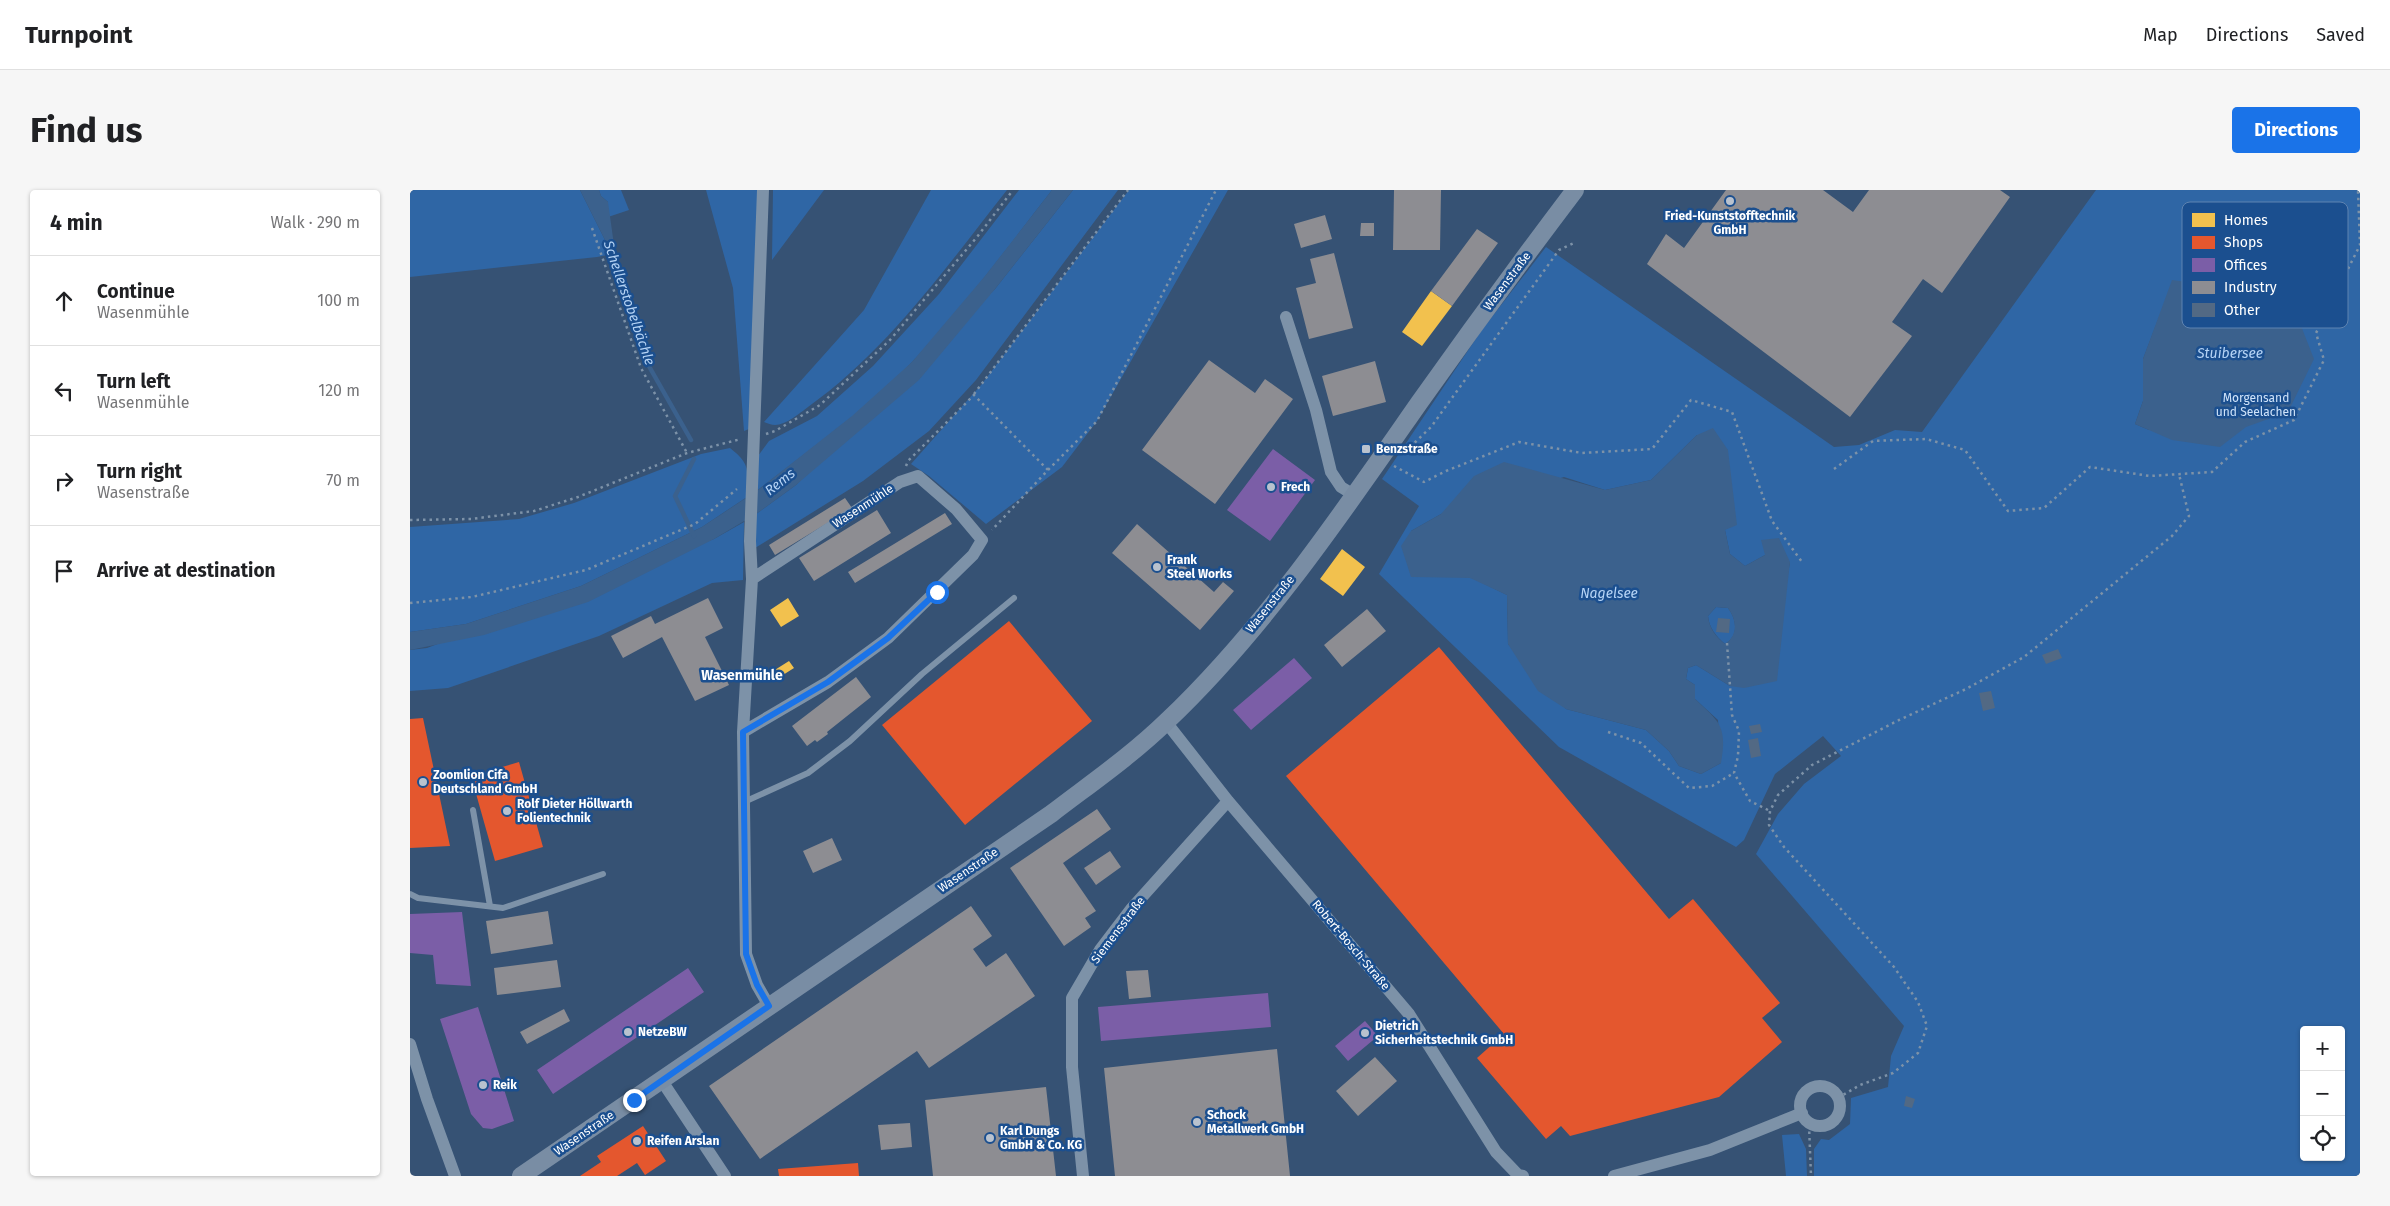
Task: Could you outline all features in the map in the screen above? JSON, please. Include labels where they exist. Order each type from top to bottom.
[{"type":"street","points":[[763,190],[750,541],[752,579],[743,732],[746,954],[757,985],[769,1006]]},
{"type":"street","name":"Wasenstraße","points":[[520,1176],[1051,814],[1134,750],[1166,722],[1212,675],[1249,631],[1354,495],[1475,324],[1575,190]]},
{"type":"street","points":[[1286,317],[1316,410],[1332,472],[1341,487],[1354,495]]},
{"type":"street","name":"Wasenmühle","points":[[752,579],[900,482],[918,476],[956,509],[982,540]]},
{"type":"street","points":[[743,732],[828,682],[888,638],[973,554],[982,540]]},
{"type":"street","name":"Robert-Bosch-Straße","points":[[1166,722],[1228,801],[1409,1014],[1496,1152],[1520,1176]]},
{"type":"street","name":"Siemensstraße","points":[[1083,1176],[1072,1067],[1072,998],[1100,950],[1132,908],[1228,801]]},
{"type":"street","points":[[410,1044],[427,1099],[455,1176]]},
{"type":"street","points":[[662,1081],[725,1176]]},
{"type":"street","points":[[1614,1176],[1710,1150],[1806,1118],[1822,1126],[1833,1121],[1840,1110],[1838,1098],[1829,1088],[1823,1086],[1810,1089],[1802,1100],[1806,1118]]},
{"type":"lane","points":[[744,802],[808,773],[850,742],[922,674],[1014,598]]},
{"type":"lane","points":[[473,810],[490,906]]},
{"type":"lane","points":[[410,894],[418,898],[503,908],[603,874]]},
{"type":"path","points":[[900,482],[908,461],[974,394],[1128,190]]},
{"type":"path","points":[[982,540],[1097,421],[1216,190]]},
{"type":"path","points":[[2348,269],[2360,245],[2358,190]]},
{"type":"path","points":[[592,228],[640,368],[687,453]]},
{"type":"path","points":[[1405,452],[1431,427],[1559,250],[1576,242]]},
{"type":"path","points":[[1834,469],[1873,441],[1926,439],[1965,450],[2008,510],[2044,508],[2090,467],[2150,476],[2212,472],[2245,442],[2294,420],[2324,360],[2316,333],[2318,328]]},
{"type":"path","points":[[974,394],[1048,470]]},
{"type":"path","points":[[1398,458],[1392,464],[1424,482],[1446,471],[1519,442],[1582,453],[1652,449],[1691,400],[1732,412],[1772,520],[1802,562]]},
{"type":"path","points":[[741,449],[742,439]]},
{"type":"path","points":[[1838,1098],[1860,1085],[1893,1073],[1918,1053],[1927,1026],[1918,1002],[1894,966],[1784,847],[1769,825],[1770,810],[1778,795],[1812,765],[1899,720],[1966,689],[2024,657],[2172,536],[2188,516],[2180,474]]},
{"type":"path","points":[[410,603],[472,597],[586,570],[694,524],[739,488]]},
{"type":"path","points":[[1727,642],[1732,715],[1739,731],[1738,756],[1734,773],[1750,801],[1770,810]]},
{"type":"path","points":[[1608,732],[1640,744],[1689,788],[1712,786],[1734,773]]},
{"type":"path","points":[[1806,1118],[1811,1176]]},
{"type":"green space","points":[[410,190],[580,190],[612,254],[410,277]]},
{"type":"green space","points":[[599,190],[621,190],[629,210],[608,217],[608,202],[601,196]]},
{"type":"green space","points":[[706,190],[758,190],[749,429],[744,431],[733,288]]},
{"type":"green space","points":[[773,190],[824,190],[772,260]]},
{"type":"green space","points":[[931,190],[1007,190],[915,306],[864,360],[837,384],[793,418],[784,423],[774,425],[764,422],[864,310]]},
{"type":"green space","points":[[1019,190],[1052,190],[967,299],[913,361],[857,413],[758,490],[758,456],[769,441],[817,416],[873,366],[939,294]]},
{"type":"green space","points":[[1073,190],[1118,190],[976,380],[929,431],[863,481],[755,548],[756,514],[796,485],[995,289]]},
{"type":"green space","points":[[1129,190],[1228,190],[1097,421],[1062,467],[986,524],[929,476],[911,464],[981,385]]},
{"type":"green space","name":"Morgensand und Seelachen","points":[[2096,190],[2360,190],[2360,1176],[1814,1176],[1814,1149],[1821,1139],[1829,1140],[1850,1124],[1851,1098],[1888,1087],[1891,1056],[1904,1026],[1756,854],[1778,814],[1804,784],[1841,756],[1823,736],[1775,774],[1744,840],[1736,847],[1559,747],[1379,574],[1419,506],[1382,479],[1481,331],[1546,247],[1834,447],[1859,445],[1895,430],[1922,432]],"holes":[[[2159,317],[2149,430],[2135,424],[2143,401],[2143,359]],[[1697,435],[1728,450],[1725,530],[1730,554],[1745,566],[1765,555],[1790,562],[1786,587],[1730,686],[1696,665],[1688,668],[1686,679],[1695,685],[1695,699],[1718,720],[1721,763],[1701,774],[1679,766],[1669,751],[1646,730],[1566,709],[1508,644],[1507,595],[1470,577],[1411,577],[1411,531],[1441,514],[1564,477],[1605,490],[1651,480]]]},
{"type":"green space","points":[[730,448],[742,459],[747,469],[747,497],[702,527],[581,586],[466,624],[410,632],[410,527],[519,519],[574,503],[701,454]]},
{"type":"green space","points":[[744,522],[743,580],[712,583],[599,636],[448,688],[410,691],[410,650],[427,648],[714,539]]},
{"type":"green space","points":[[1716,607],[1728,608],[1735,623],[1733,637],[1725,644],[1714,632],[1708,616]]},
{"type":"green space","points":[[1799,1134],[1806,1149],[1807,1176],[1786,1176],[1782,1135]]},
{"type":"water","points":[[580,190],[599,190],[601,196],[608,202],[614,245],[612,254]]},
{"type":"water","name":"Rems","points":[[1052,190],[1073,190],[995,289],[919,380],[796,485],[756,514],[714,539],[588,602],[484,635],[410,650],[410,632],[466,624],[581,586],[702,527],[758,490],[852,416],[912,362],[985,276]]},
{"type":"water","name":"Stuibersee","points":[[2172,280],[2182,281],[2182,328],[2302,328],[2314,359],[2288,412],[2246,427],[2220,447],[2172,440],[2135,424],[2143,401],[2143,359]]},
{"type":"water","name":"Nagelsee","points":[[1713,428],[1728,450],[1737,525],[1725,530],[1730,554],[1745,566],[1765,555],[1761,540],[1779,538],[1790,562],[1777,681],[1744,688],[1730,686],[1696,665],[1688,668],[1686,679],[1695,685],[1695,699],[1711,714],[1720,726],[1723,741],[1721,763],[1701,774],[1679,766],[1669,751],[1646,730],[1566,709],[1538,691],[1508,644],[1507,595],[1470,578],[1411,577],[1401,546],[1411,531],[1441,514],[1474,476],[1504,462],[1605,490],[1651,480],[1697,435]],"holes":[[[1716,607],[1728,608],[1735,628],[1732,637],[1725,644],[1714,632],[1708,616]]]},
{"type":"building: Homes","points":[[1431,291],[1452,306],[1422,346],[1402,332]]},
{"type":"building: Homes","points":[[1342,549],[1365,567],[1343,596],[1320,579]]},
{"type":"building: Homes","points":[[788,598],[799,616],[781,627],[770,610]]},
{"type":"building: Homes","points":[[789,661],[794,668],[775,680],[770,673]]},
{"type":"building: Shops","points":[[1009,621],[1092,721],[965,825],[882,725]]},
{"type":"building: Shops","points":[[1439,647],[1669,919],[1693,899],[1780,1003],[1762,1018],[1782,1042],[1719,1097],[1570,1136],[1561,1126],[1546,1139],[1477,1058],[1504,1034],[1286,776]]},
{"type":"building: Shops","name":"Zoomlion Cifa Deutschland GmbH","points":[[423,718],[450,846],[410,848],[410,719]]},
{"type":"building: Shops","name":"Rolf Dieter Höllwarth Folientechnik","points":[[519,762],[543,847],[495,861],[471,776]]},
{"type":"building: Shops","name":"Reifen Arslan","points":[[643,1126],[666,1161],[645,1175],[637,1163],[617,1176],[580,1176],[601,1162],[597,1156]]},
{"type":"building: Shops","points":[[858,1163],[859,1176],[779,1176],[778,1169]]},
{"type":"building: Offices","points":[[1273,449],[1315,480],[1270,541],[1227,510]]},
{"type":"building: Offices","points":[[1294,658],[1312,678],[1251,730],[1233,710]]},
{"type":"building: Offices","points":[[462,912],[471,986],[436,984],[433,955],[410,953],[410,914]]},
{"type":"building: Offices","points":[[688,968],[704,992],[553,1094],[537,1070]]},
{"type":"building: Offices","points":[[1268,993],[1271,1027],[1101,1041],[1098,1007]]},
{"type":"building: Offices","points":[[478,1007],[514,1121],[492,1129],[483,1128],[471,1114],[440,1019]]},
{"type":"building: Offices","points":[[1365,1021],[1378,1036],[1348,1061],[1335,1046]]},
{"type":"building: Industry","points":[[1394,190],[1441,190],[1440,250],[1393,250]]},
{"type":"building: Industry","points":[[1726,190],[1823,190],[1853,212],[1869,190],[2000,190],[2010,197],[1942,293],[1923,279],[1892,322],[1912,336],[1850,417],[1647,264],[1666,234],[1684,248]]},
{"type":"building: Industry","points":[[1325,215],[1332,239],[1301,248],[1294,224]]},
{"type":"building: Industry","points":[[1361,223],[1374,223],[1374,236],[1360,236]]},
{"type":"building: Industry","points":[[1477,229],[1498,243],[1452,306],[1431,291]]},
{"type":"building: Industry","points":[[1334,253],[1353,328],[1309,339],[1296,288],[1316,283],[1310,259]]},
{"type":"building: Industry","points":[[1209,360],[1255,393],[1265,379],[1293,399],[1215,504],[1142,450]]},
{"type":"building: Industry","points":[[1375,361],[1386,402],[1333,416],[1322,376]]},
{"type":"building: Industry","points":[[845,498],[852,508],[775,555],[769,545]]},
{"type":"building: Industry","points":[[877,510],[891,533],[814,581],[799,558]]},
{"type":"building: Industry","points":[[945,513],[952,524],[855,583],[848,572]]},
{"type":"building: Industry","name":"Frank Steel Works","points":[[1137,524],[1214,592],[1223,582],[1234,591],[1200,630],[1112,553]]},
{"type":"building: Industry","points":[[708,598],[723,628],[705,637],[729,685],[695,701],[662,637],[623,658],[611,636],[651,616],[655,624]]},
{"type":"building: Industry","points":[[1367,609],[1386,631],[1342,667],[1324,645]]},
{"type":"building: Industry","points":[[856,677],[871,697],[827,732],[828,734],[807,746],[792,726]]},
{"type":"building: Industry","points":[[1097,809],[1111,829],[1063,863],[1096,911],[1085,918],[1091,927],[1064,946],[1010,868]]},
{"type":"building: Industry","points":[[832,838],[842,860],[813,873],[803,851]]},
{"type":"building: Industry","points":[[1110,851],[1121,867],[1096,885],[1084,868]]},
{"type":"building: Industry","points":[[971,906],[992,936],[973,949],[986,967],[1006,953],[1035,996],[929,1068],[917,1051],[760,1159],[709,1086]]},
{"type":"building: Industry","points":[[548,911],[553,944],[491,954],[486,921]]},
{"type":"building: Industry","points":[[557,960],[561,987],[497,995],[494,968]]},
{"type":"building: Industry","points":[[1148,970],[1151,997],[1129,999],[1126,971]]},
{"type":"building: Industry","points":[[564,1009],[570,1021],[527,1044],[520,1032]]},
{"type":"building: Industry","name":"Schock Metallwerk GmbH","points":[[1277,1049],[1290,1176],[1115,1176],[1104,1068]]},
{"type":"building: Industry","points":[[1375,1057],[1397,1081],[1358,1116],[1336,1091]]},
{"type":"building: Industry","name":"Karl Dungs GmbH & Co. KG","points":[[1046,1087],[1056,1176],[933,1176],[925,1100]]},
{"type":"building: Industry","points":[[910,1123],[912,1147],[881,1150],[878,1125]]},
{"type":"building: Other","points":[[1718,618],[1730,619],[1729,633],[1716,632]]},
{"type":"building: Other","points":[[2058,649],[2062,658],[2046,664],[2042,655]]},
{"type":"building: Other","points":[[1991,691],[1995,708],[1983,711],[1979,693]]},
{"type":"building: Other","points":[[1760,724],[1762,732],[1751,734],[1749,726]]},
{"type":"building: Other","points":[[1758,738],[1761,756],[1751,758],[1748,740]]},
{"type":"building: Other","points":[[1906,1096],[1915,1099],[1912,1108],[1904,1106]]},
{"type":"waterway","name":"Schellerstobelbächle","points":[[610,250],[629,297],[646,361],[691,440]]},
{"type":"waterway","name":"Schellerstobelbächle","points":[[694,459],[675,496],[694,536]]},
{"type":"place","name":"Fried-Kunststofftechnik GmbH","points":[[1730,201]]},
{"type":"place","name":"Benzstraße","points":[[1366,449]]},
{"type":"place","name":"Frech","points":[[1271,487]]},
{"type":"place","name":"Frank Steel Works","points":[[1157,567]]},
{"type":"place","name":"Zoomlion Cifa Deutschland GmbH","points":[[423,782]]},
{"type":"place","name":"Rolf Dieter Höllwarth Folientechnik","points":[[507,811]]},
{"type":"place","name":"NetzeBW","points":[[628,1032]]},
{"type":"place","name":"Dietrich Sicherheitstechnik GmbH","points":[[1365,1033]]},
{"type":"place","name":"Reik","points":[[483,1085]]},
{"type":"place","name":"Schock Metallwerk GmbH","points":[[1197,1122]]},
{"type":"place","name":"Karl Dungs GmbH & Co. KG","points":[[990,1138]]},
{"type":"place","name":"Reifen Arslan","points":[[637,1141]]},
{"type":"district","name":"Wasenmühle","points":[[742,675]]},
{"type":"route","points":[[634,1100],[769,1006],[757,985],[746,954],[743,732],[828,682],[888,638],[937,592]]}]
